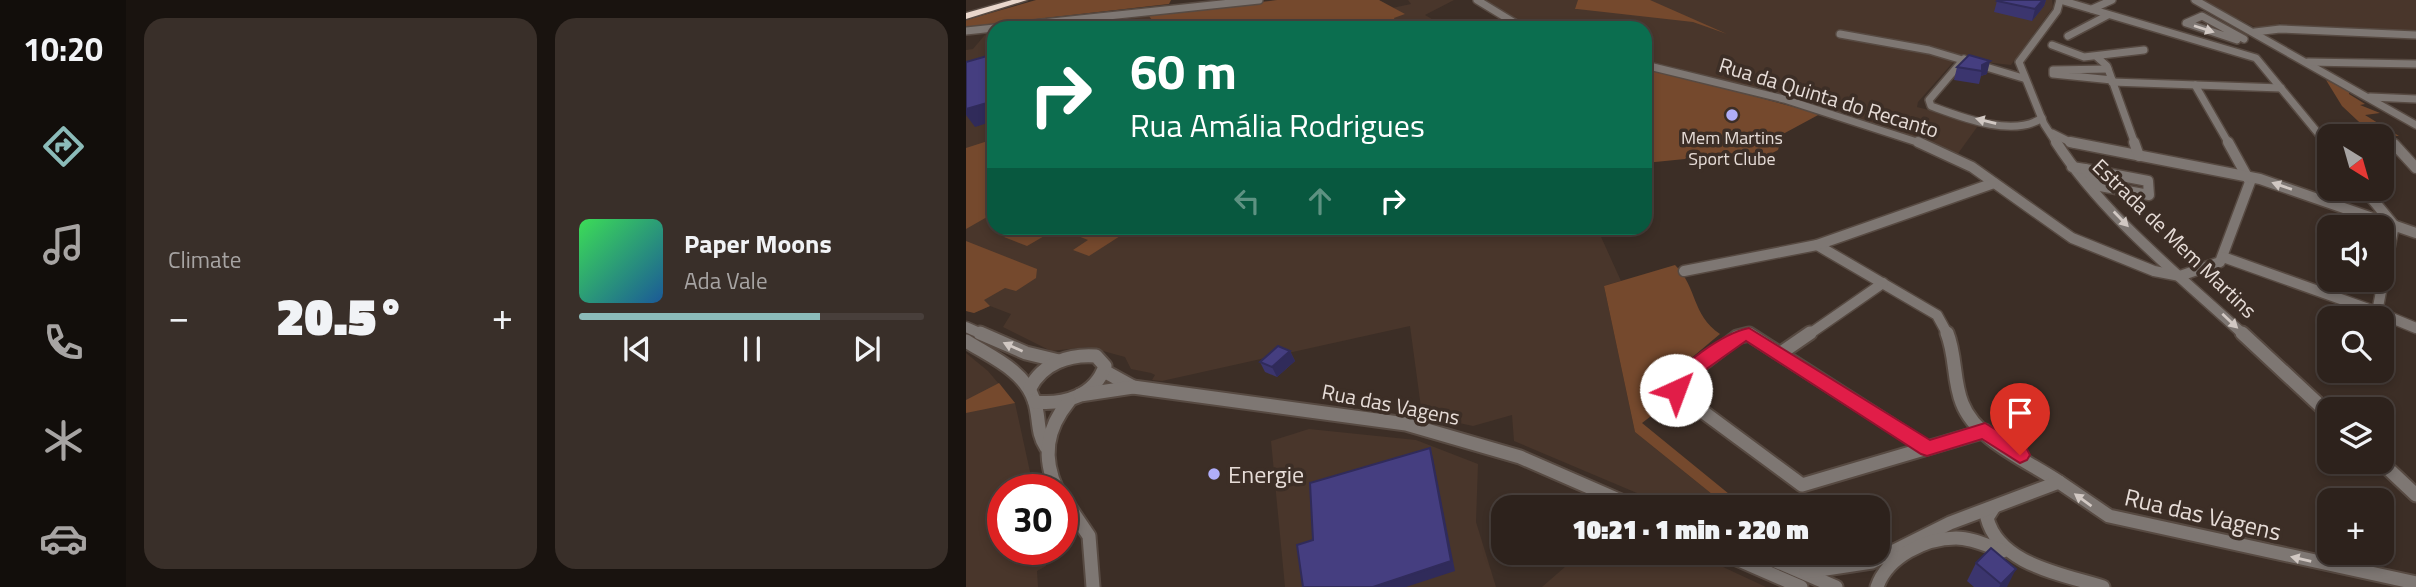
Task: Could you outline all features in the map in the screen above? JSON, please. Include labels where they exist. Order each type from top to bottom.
[{"type":"highway","points":[[966,13],[1005,0]]},
{"type":"highway","points":[[966,13],[1022,0]]},
{"type":"street","points":[[1045,21],[1230,0]]},
{"type":"street","points":[[1054,21],[1259,0]]},
{"type":"street","points":[[1477,0],[1512,21]]},
{"type":"street","points":[[1993,68],[2020,68],[2022,55],[2055,14],[2060,0],[2259,60],[2317,132]]},
{"type":"street","points":[[2092,9],[2112,0]]},
{"type":"street","points":[[2195,0],[2265,37],[2416,125]]},
{"type":"street","points":[[2068,36],[2108,15]]},
{"type":"street","points":[[2202,16],[2240,39],[2186,23],[2202,16]]},
{"type":"street","points":[[966,30],[987,28]]},
{"type":"street","points":[[966,30],[987,28]]},
{"type":"street","points":[[2255,32],[2280,29],[2416,35]]},
{"type":"street","points":[[1840,34],[1964,59],[2023,78]]},
{"type":"street","points":[[2213,48],[2240,39],[2265,37]]},
{"type":"street","points":[[2052,46],[2084,57],[2144,50]]},
{"type":"street","points":[[2097,57],[2107,68],[2139,156]]},
{"type":"street","points":[[1964,59],[1928,100],[1929,104],[2010,127],[2033,126],[2042,118]]},
{"type":"street","points":[[2308,62],[2416,64]]},
{"type":"street","name":"Rua da Quinta do Recanto","points":[[1652,67],[1784,99],[1916,141],[1957,158],[2063,233],[2115,257],[2180,276]]},
{"type":"street","name":"Estrada de Mem Martins","points":[[2020,68],[2042,118],[2072,167],[2147,245],[2317,403]]},
{"type":"street","points":[[2107,68],[2053,69],[2053,74],[2112,81],[2281,88]]},
{"type":"street","points":[[2180,276],[2213,266],[2222,257],[2250,182],[2195,85]]},
{"type":"street","points":[[2367,97],[2416,99]]},
{"type":"street","points":[[2048,129],[2057,138],[2073,144],[2247,176],[2364,215]]},
{"type":"street","points":[[2060,151],[2064,145],[2073,144]]},
{"type":"street","points":[[2394,144],[2416,168]]},
{"type":"street","points":[[2072,167],[2085,169],[2148,181],[2149,195],[2100,186],[2085,169]]},
{"type":"street","points":[[1684,271],[1758,259],[1817,245],[1994,183]]},
{"type":"street","points":[[2374,201],[2386,215]]},
{"type":"street","points":[[2394,225],[2416,225]]},
{"type":"street","points":[[2394,225],[2416,233]]},
{"type":"street","name":"Rua das Vagens","points":[[1817,245],[1931,310],[1944,323],[1963,407],[1970,418],[2099,511],[2113,517],[2416,583]]},
{"type":"street","points":[[2115,257],[2129,262],[2146,261],[2151,252],[2147,245]]},
{"type":"street","points":[[2222,257],[2360,306]]},
{"type":"street","points":[[1781,353],[1883,283]]},
{"type":"street","points":[[2394,319],[2416,328]]},
{"type":"street","points":[[967,327],[1026,353],[1059,361]]},
{"type":"street","points":[[1927,449],[1755,336],[1742,334],[1679,380],[1676,390],[1802,485],[1812,484],[1927,449],[1985,431]]},
{"type":"street","points":[[966,341],[1025,379],[1030,388]]},
{"type":"street","name":"Rua das Vagens","points":[[1059,361],[1075,356],[1096,356],[1102,360],[1104,371],[1133,387]]},
{"type":"street","points":[[1053,474],[1046,447],[1040,438],[1035,402],[1029,393],[1039,374],[1059,361]]},
{"type":"street","points":[[1046,447],[1050,425],[1075,397],[1100,379],[1104,371]]},
{"type":"street","name":"Rua das Vagens","points":[[1035,402],[1054,404],[1075,397],[1133,387],[1428,429],[1520,457],[1606,495]]},
{"type":"street","points":[[2394,474],[2416,495]]},
{"type":"street","points":[[1775,565],[1798,580],[1872,562],[1950,523],[2059,482]]},
{"type":"street","points":[[1999,504],[1987,519],[1989,533],[1999,546],[2015,556]]},
{"type":"street","points":[[1078,519],[1090,536],[1093,587]]},
{"type":"street","points":[[1877,587],[1879,577],[1890,564],[1937,541],[1968,540],[2103,587]]},
{"type":"street","points":[[1756,565],[1798,580],[1836,587]]},
{"type":"shaded area","points":[[1036,0],[1171,0],[1169,4],[1019,21],[987,21],[987,25],[966,27],[966,20]]},
{"type":"shaded area","points":[[1277,0],[1379,0],[1392,8],[1411,4],[1408,0],[1454,0],[1425,15],[1435,21],[1119,21],[1157,13]]},
{"type":"shaded area","points":[[1277,0],[1379,0],[1405,14],[1394,18],[1395,21],[1153,21],[1149,16]]},
{"type":"shaded area","points":[[1483,0],[2052,0],[2053,7],[2011,65],[1956,59],[1918,102],[1917,107],[1980,123],[1957,155],[1764,96],[1652,69],[1652,21],[1518,21]]},
{"type":"shaded area","points":[[1578,0],[1650,0],[1727,34],[1693,22],[1575,9]]},
{"type":"shaded area","points":[[2200,0],[2416,0],[2416,35],[2285,29],[2279,22],[2281,27],[2255,27]]},
{"type":"shaded area","points":[[987,32],[987,235],[1600,235],[1621,281],[1604,286],[1635,432],[1713,495],[1642,495],[1514,441],[1512,415],[1473,426],[1422,415],[1410,326],[1162,381],[1152,380],[1155,375],[1151,373],[1131,369],[1125,357],[1088,347],[1051,351],[1003,327],[1011,314],[990,306],[974,313],[966,311],[966,50],[973,49]]},
{"type":"shaded area","name":"Mem Martins Sport Clube","points":[[1652,69],[1820,114],[1783,134],[1778,150],[1761,159],[1704,155],[1700,158],[1689,155],[1685,159],[1652,162]]},
{"type":"shaded area","points":[[2326,80],[2349,91],[2349,94],[2365,104],[2360,105],[2380,113],[2365,115],[2380,124],[2361,124],[2342,106]]},
{"type":"shaded area","points":[[987,141],[987,217],[966,229],[966,148]]},
{"type":"shaded area","points":[[1008,235],[1046,235],[1027,246],[1004,237]]},
{"type":"shaded area","points":[[1076,235],[1122,235],[1089,256],[1073,250],[1088,240]]},
{"type":"shaded area","points":[[966,241],[1037,269],[1036,278],[1016,291],[1005,288],[984,300],[990,306],[974,313],[966,311]]},
{"type":"shaded area","points":[[1675,265],[1688,283],[1704,318],[1720,334],[1665,380],[1668,403],[1642,423],[1730,495],[1713,495],[1635,432],[1604,286]]},
{"type":"shaded area","points":[[966,353],[988,371],[1015,403],[1031,474],[987,474],[987,565],[1046,566],[1037,571],[1038,587],[966,587]]},
{"type":"shaded area","points":[[999,383],[1015,403],[966,413],[966,400]]},
{"type":"shaded area","points":[[1309,429],[1416,440],[1478,464],[1476,522],[1496,587],[1285,587],[1271,441]]},
{"type":"shaded area","points":[[1567,565],[1719,565],[1766,587],[1542,587]]},
{"type":"building","points":[[1998,0],[2043,0],[2035,9]]},
{"type":"building","points":[[1969,55],[1990,61],[1982,65],[1982,71],[1957,67]]},
{"type":"building","points":[[987,56],[987,103],[966,109],[966,62]]},
{"type":"building","points":[[1278,346],[1290,351],[1272,367],[1260,362]]},
{"type":"building","points":[[1430,448],[1451,561],[1373,587],[1303,587],[1297,545],[1313,540],[1310,483]]},
{"type":"building","points":[[1991,548],[2016,569],[2001,584],[1976,563]]},
{"type":"place","name":"Mem Martins Sport Clube","points":[[1732,115]]},
{"type":"place","name":"Energie","points":[[1214,474]]},
{"type":"route","points":[[1676,390],[1679,380],[1737,337],[1749,334],[1927,449],[1985,431],[2020,455]]}]
